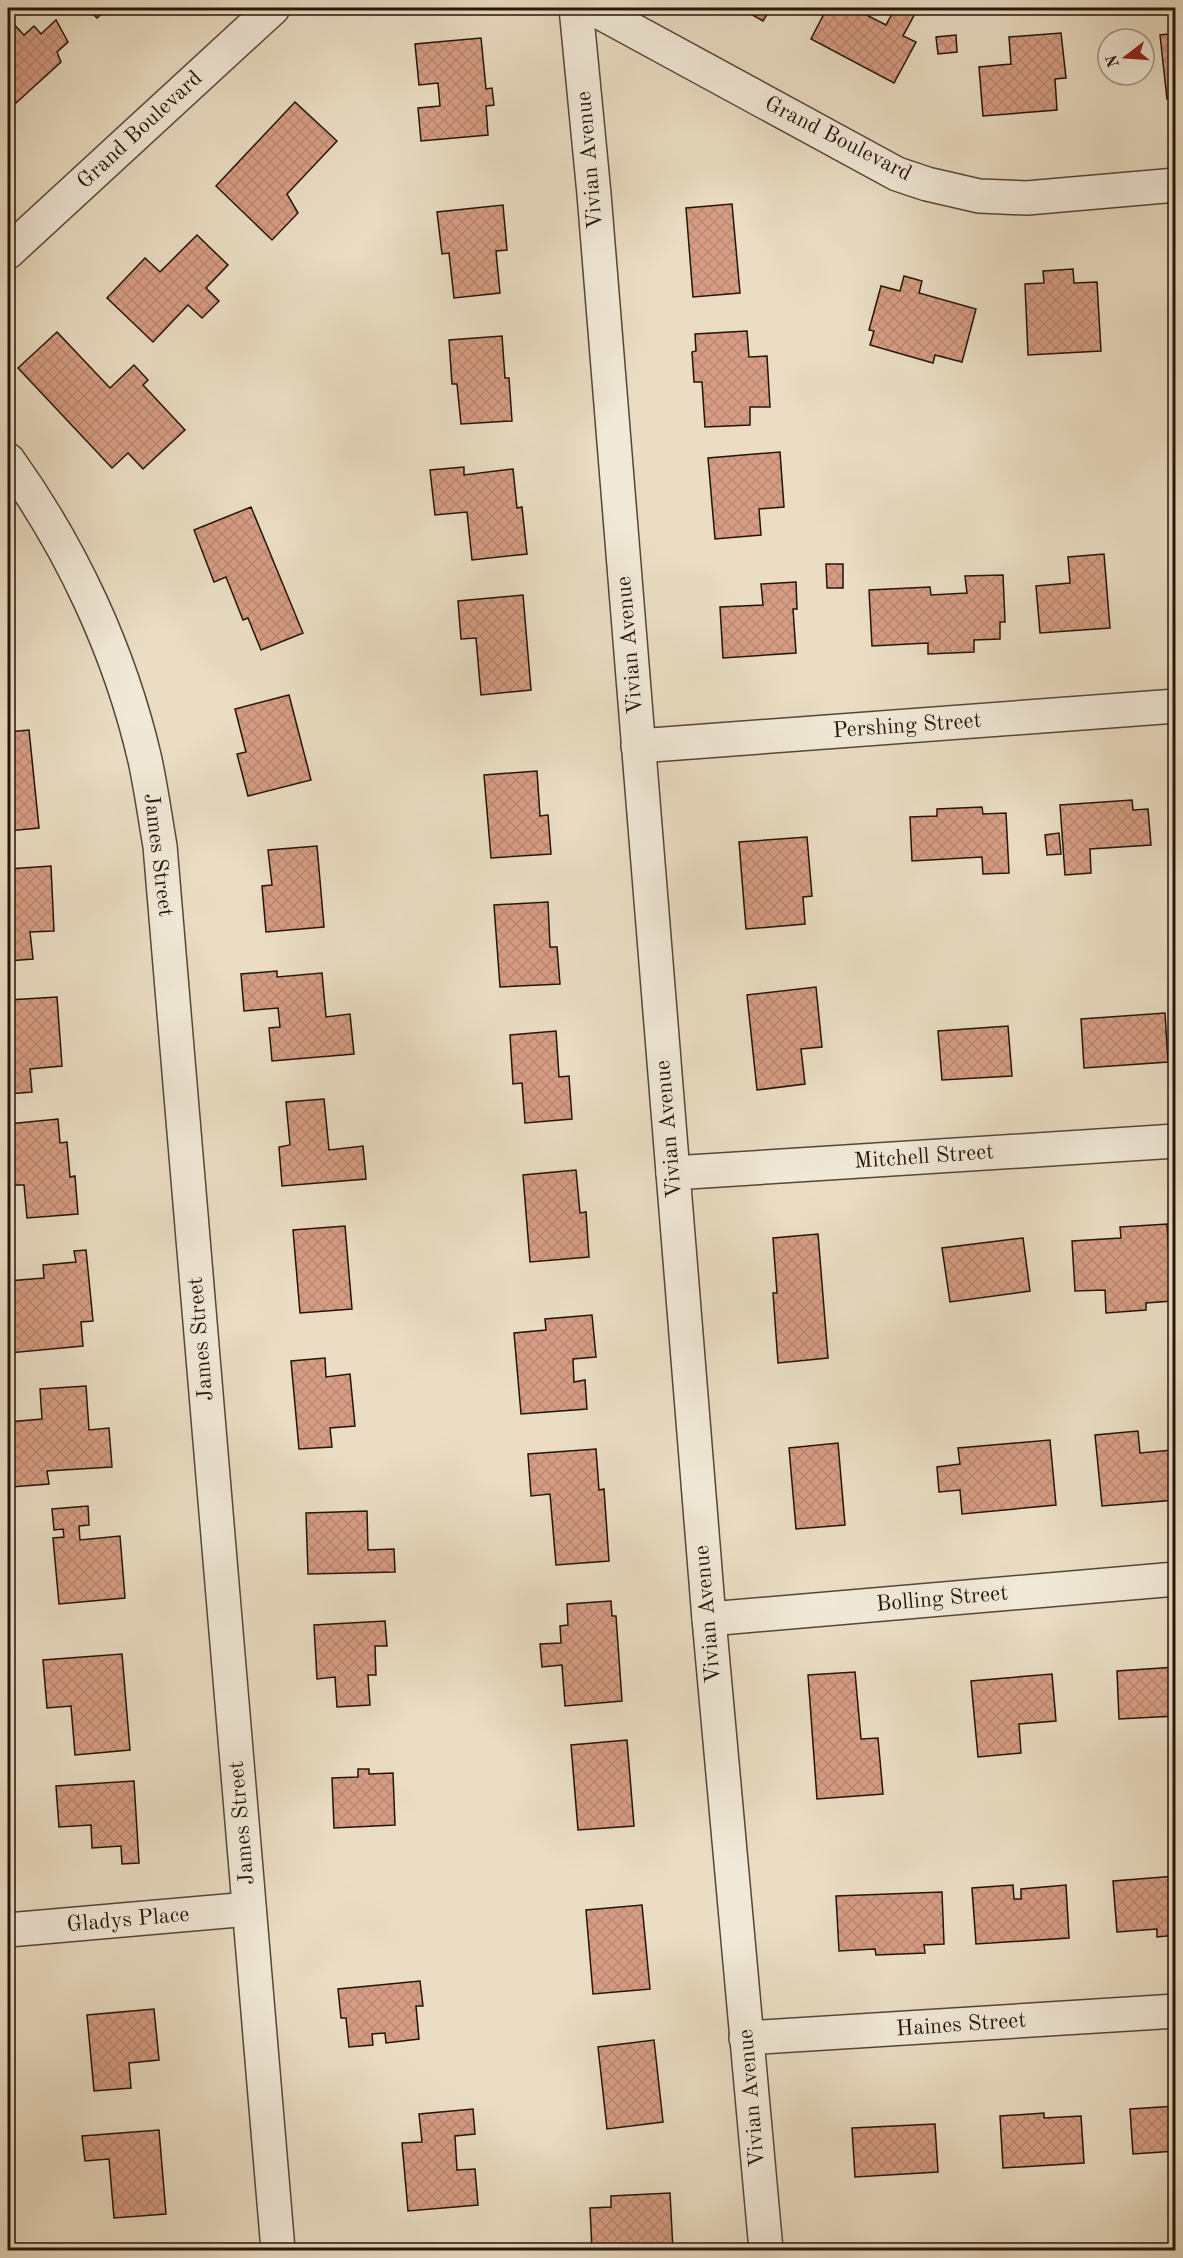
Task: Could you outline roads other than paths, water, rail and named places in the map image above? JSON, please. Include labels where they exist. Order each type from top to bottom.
[{"type":"street","name":"Grand Boulevard","points":[[8,252],[273,8]]},
{"type":"street","name":"Vivian Avenue","points":[[576,8],[594,194],[708,1619],[766,2250]]},
{"type":"street","name":"Grand Boulevard","points":[[592,8],[897,174],[927,184],[979,196],[1028,198],[1176,185]]},
{"type":"street","name":"James Street","points":[[8,460],[32,494],[82,582],[116,662],[145,760],[160,846],[278,2250]]},
{"type":"street","name":"Pershing Street","points":[[638,746],[1176,706]]},
{"type":"street","name":"Mitchell Street","points":[[673,1173],[1176,1141]]},
{"type":"street","name":"Bolling Street","points":[[708,1619],[1176,1579]]},
{"type":"street","name":"Gladys Place","points":[[8,1930],[249,1909]]},
{"type":"street","name":"Haines Street","points":[[746,2038],[1176,2011]]}]
